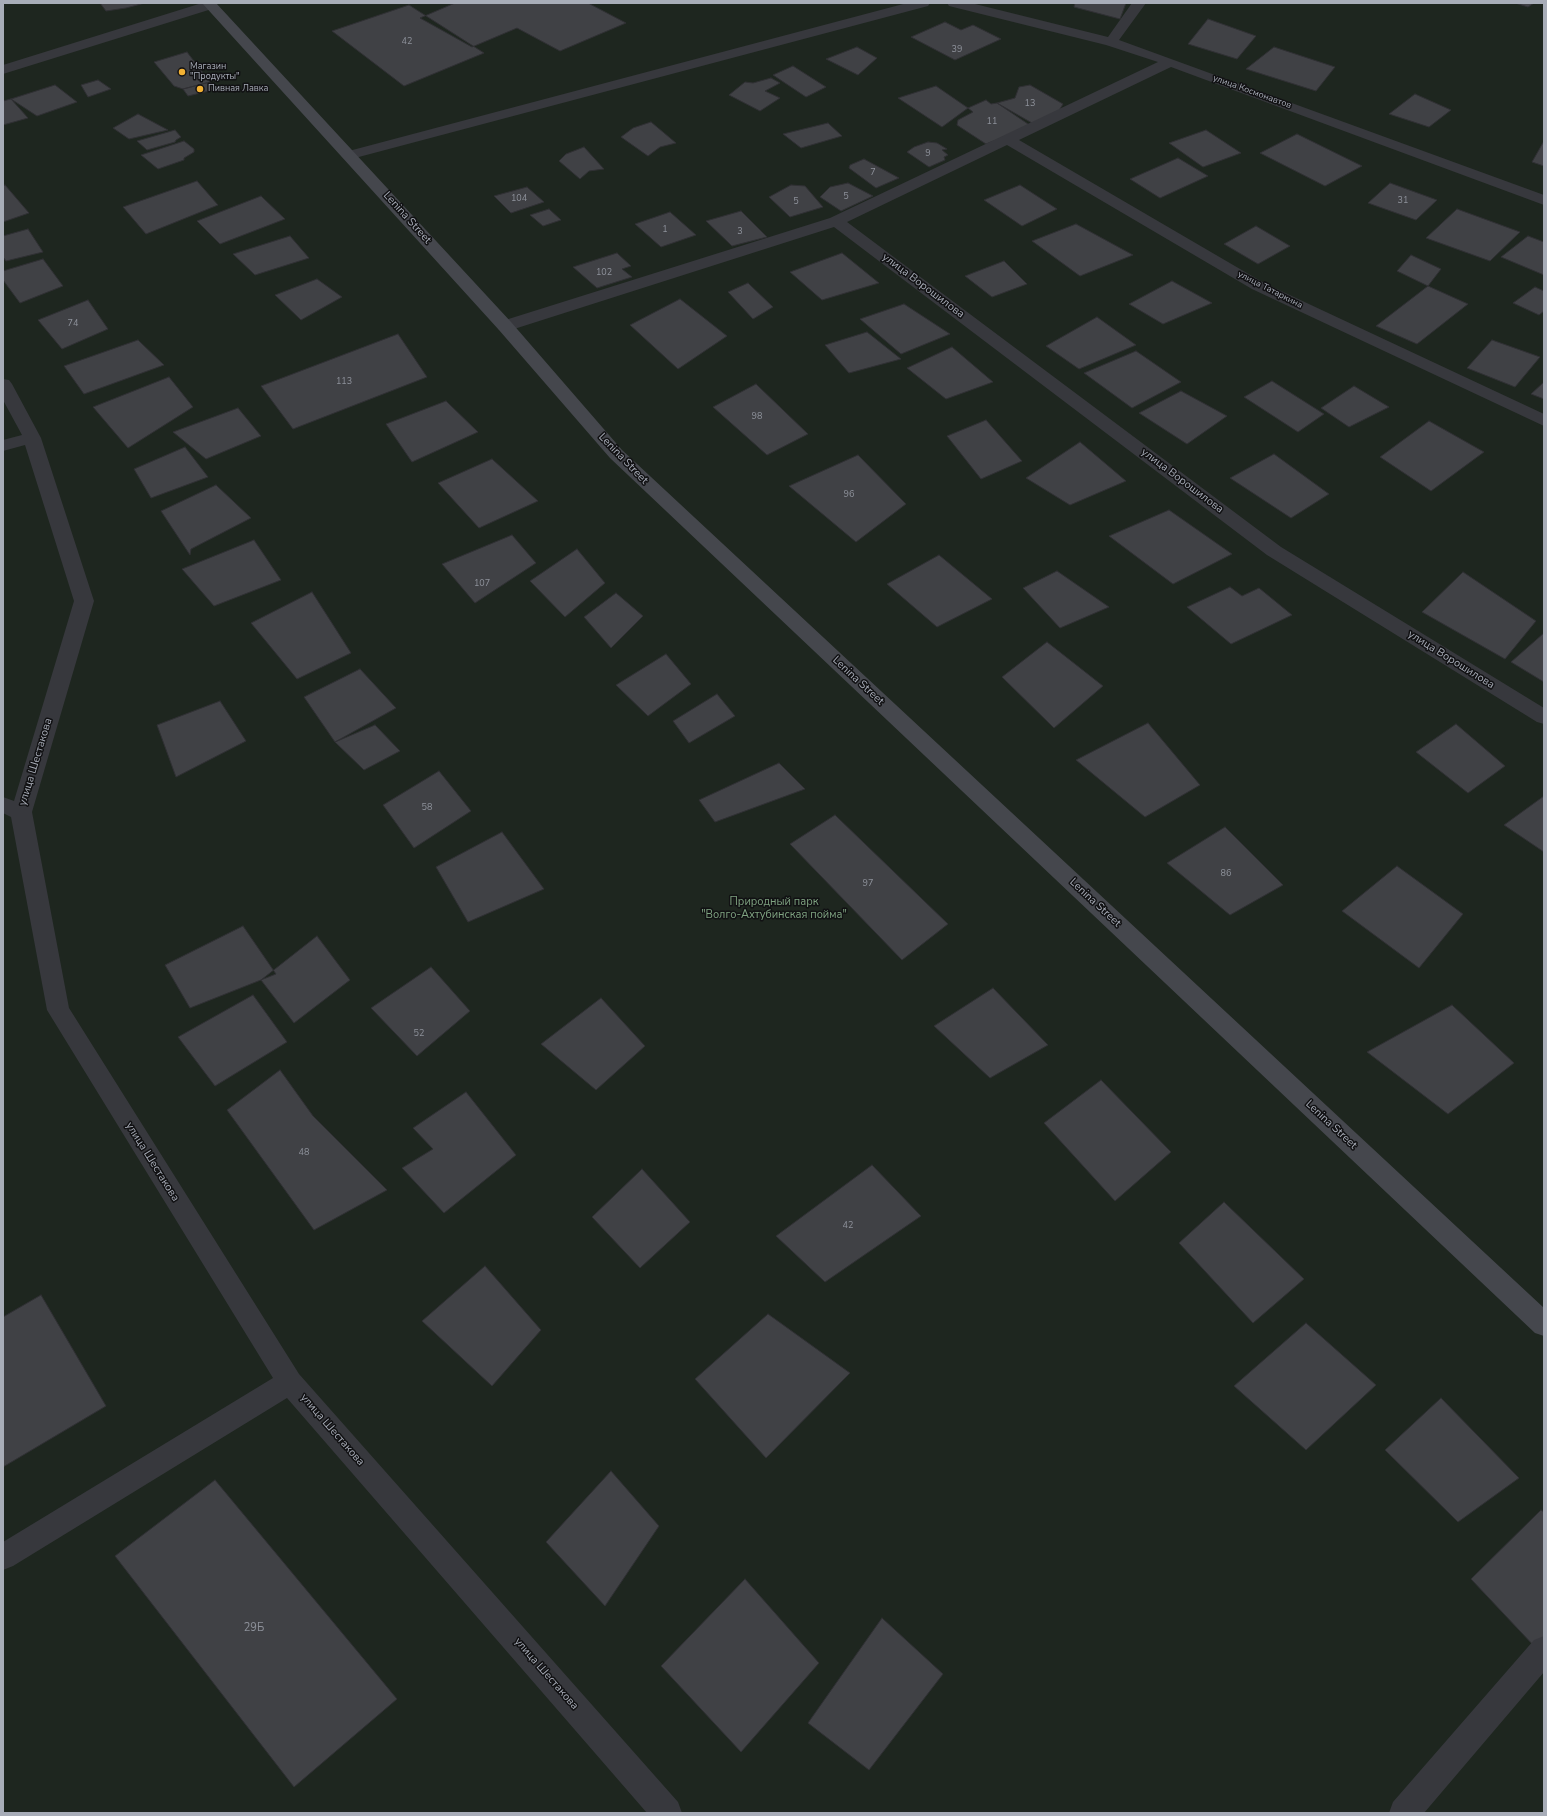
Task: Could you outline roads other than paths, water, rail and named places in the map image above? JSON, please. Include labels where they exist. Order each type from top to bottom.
[{"type":"street","points":[[350,155],[923,3]]},
{"type":"street","name":"улица Космонавтов","points":[[954,3],[1111,42],[1170,62],[1544,200]]},
{"type":"street","points":[[1111,42],[1140,3]]},
{"type":"street","points":[[3,70],[209,4]]},
{"type":"street","name":"Lenina Street","points":[[209,4],[350,155],[505,326],[616,454],[1544,1325]]},
{"type":"street","points":[[505,326],[836,220],[1170,62]]},
{"type":"street","name":"улица Татаркина","points":[[1007,139],[1258,286],[1544,421]]},
{"type":"street","name":"улица Ворошилова","points":[[836,220],[1274,551],[1544,717]]},
{"type":"street","name":"улица Шестакова","points":[[3,384],[32,438],[84,601],[12,809],[58,1010],[290,1382],[667,1813]]},
{"type":"street","points":[[3,446],[32,438]]},
{"type":"street","points":[[3,1556],[290,1382]]},
{"type":"street","points":[[1404,1813],[1544,1650]]},
{"type":"place","name":"Магазин \"Продукты\"","points":[[182,72]]},
{"type":"place","name":"Пивная Лавка","points":[[200,89]]},
{"type":"park label","name":"Природный парк \"Волго-Ахтубинская пойма\"","points":[[774,908]]}]
